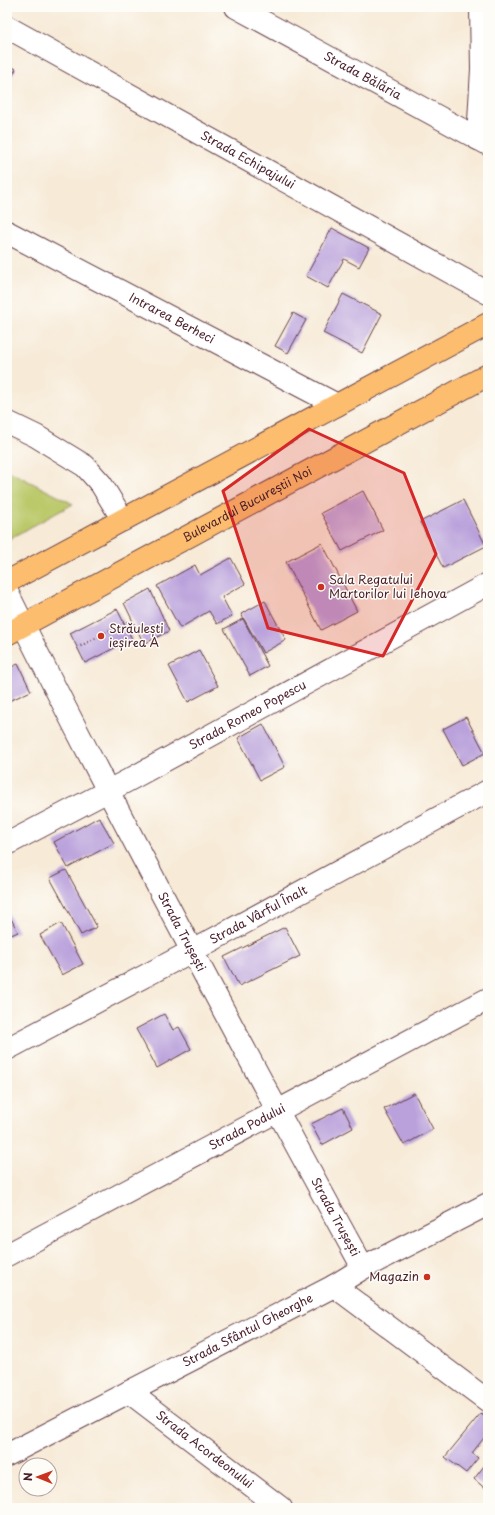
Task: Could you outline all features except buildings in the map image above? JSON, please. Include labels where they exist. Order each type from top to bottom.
[{"type":"main road","points":[[7,582],[488,324]]},
{"type":"main road","name":"Bulevardul Bucureștii Noi","points":[[15,630],[488,375]]},
{"type":"street","name":"Strada Bălăria","points":[[236,7],[483,142]]},
{"type":"street","points":[[481,7],[483,142]]},
{"type":"street","name":"Strada Echipajului","points":[[7,27],[488,293]]},
{"type":"street","name":"Intrarea Berheci","points":[[7,232],[337,405]]},
{"type":"street","points":[[7,422],[36,436],[85,466],[102,484],[122,520]]},
{"type":"street","name":"Strada Romeo Popescu","points":[[7,844],[108,791],[488,584]]},
{"type":"street","name":"Strada Trușești","points":[[7,592],[15,630],[108,791],[277,1112],[363,1268]]},
{"type":"street","name":"Strada Vârful Înalt","points":[[7,1049],[488,791]]},
{"type":"street","name":"Strada Podului","points":[[7,1255],[488,999]]},
{"type":"street","name":"Strada Sfântul Gheorghe","points":[[7,1455],[334,1286],[363,1268],[488,1204]]},
{"type":"street","points":[[334,1286],[488,1401]]},
{"type":"street","name":"Strada Acordeonului","points":[[129,1392],[281,1508]]},
{"type":"path","points":[[77,648],[129,620]]},
{"type":"highlighted area","points":[[309,429],[404,473],[436,554],[383,656],[268,628],[223,491]]},
{"type":"green space","points":[[7,470],[73,504],[7,540]]},
{"type":"place","name":"Sala Regatului Martorilor lui Iehova","points":[[321,587]]},
{"type":"place","name":"Străulești ieșirea A","points":[[101,636]]},
{"type":"place","name":"Magazin","points":[[427,1277]]}]
